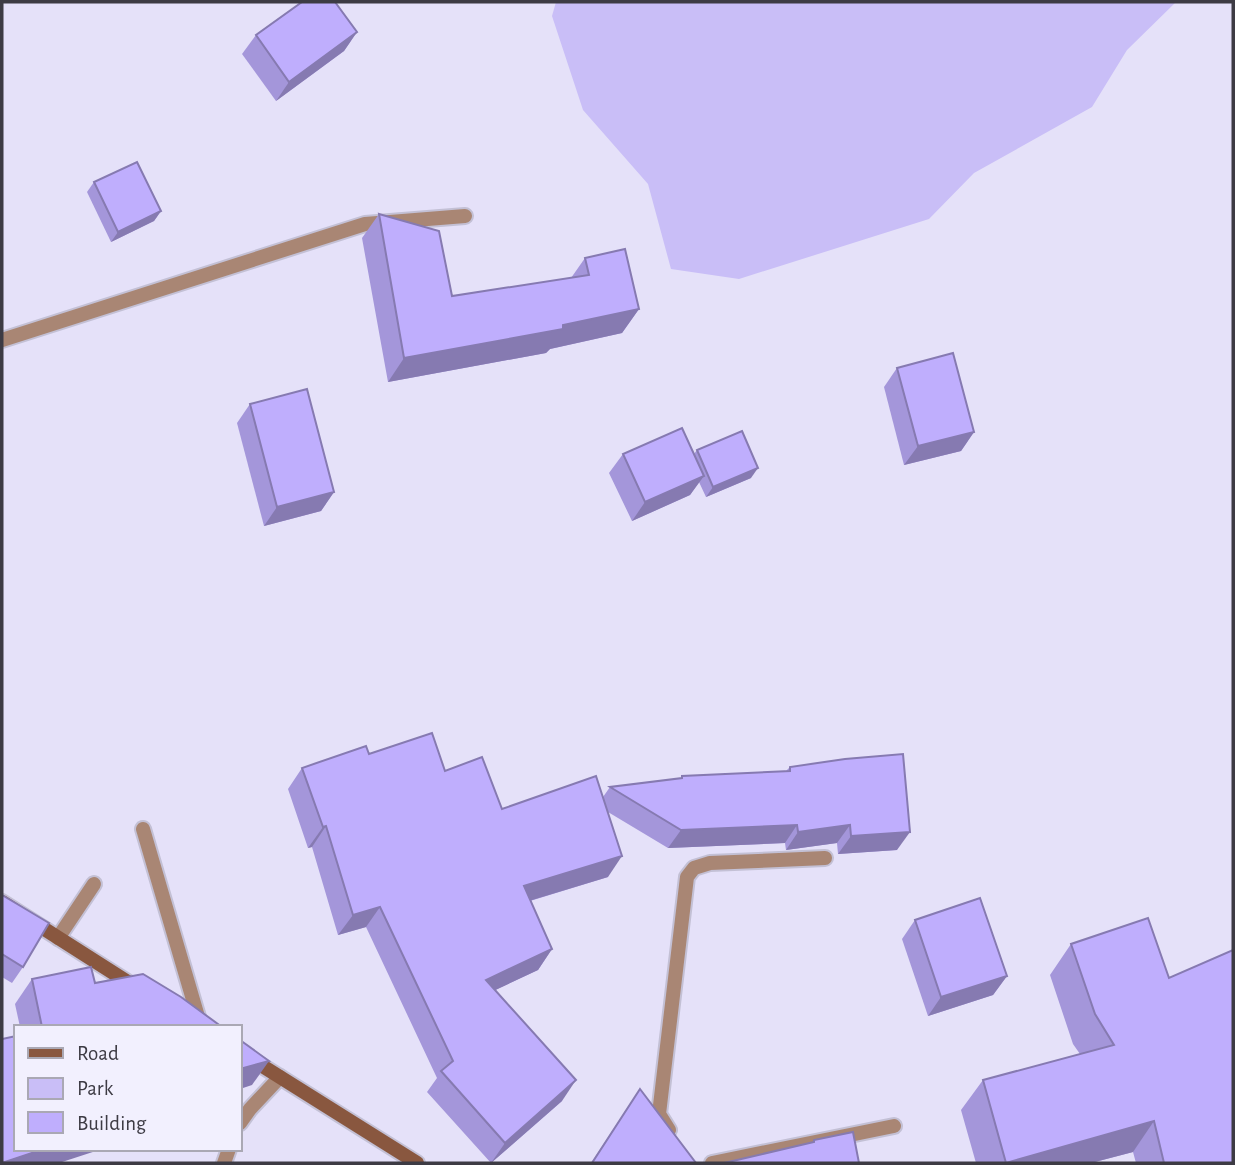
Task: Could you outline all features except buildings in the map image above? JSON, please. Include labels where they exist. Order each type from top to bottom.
[{"type":"street","points":[[2,340],[365,225],[465,216]]},
{"type":"street","points":[[143,830],[196,1024]]},
{"type":"street","points":[[678,1144],[659,1114],[687,877],[694,868],[710,863],[825,858]]},
{"type":"street","points":[[58,938],[94,884]]},
{"type":"street","points":[[2,902],[152,997]]},
{"type":"street","points":[[242,1053],[417,1163]]},
{"type":"street","points":[[242,1120],[280,1077]]},
{"type":"street","points":[[712,1163],[894,1126]]},
{"type":"green space","points":[[556,2],[1176,2],[1127,50],[1092,107],[974,173],[929,219],[739,279],[671,269],[648,184],[583,110],[552,16]]}]
